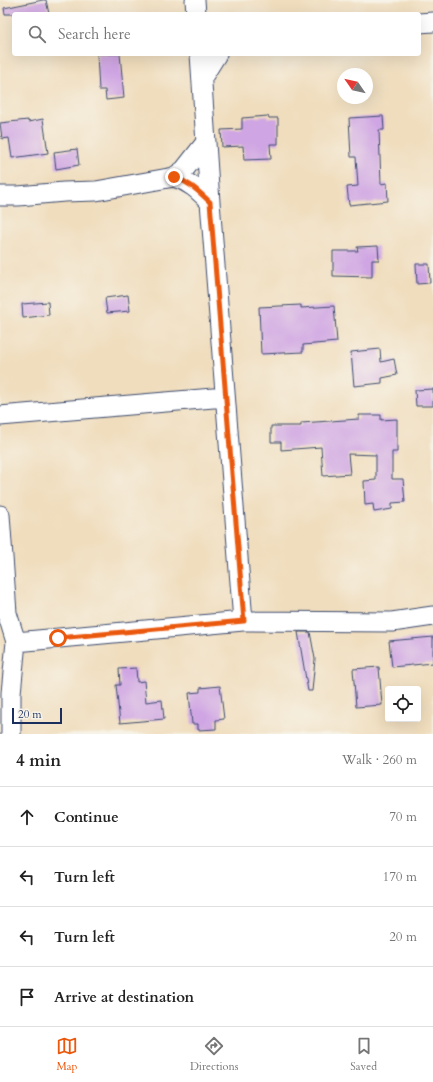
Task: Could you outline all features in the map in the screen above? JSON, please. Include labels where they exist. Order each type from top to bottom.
[{"type":"street","points":[[421,24],[433,22]]},
{"type":"street","points":[[200,56],[225,397],[244,621]]},
{"type":"street","points":[[202,78],[216,56]]},
{"type":"street","points":[[0,196],[96,191],[174,177],[184,170],[206,142]]},
{"type":"street","points":[[174,177],[195,187],[210,202]]},
{"type":"street","points":[[0,416],[225,397]]},
{"type":"street","points":[[0,515],[7,613],[16,642],[11,693],[12,734]]},
{"type":"street","points":[[16,642],[244,621],[392,622],[433,616]]},
{"type":"building","points":[[46,0],[49,12],[12,12],[12,14],[5,14],[4,8]]},
{"type":"building","points":[[97,56],[120,56],[124,98],[106,100],[105,90],[99,90]]},
{"type":"building","points":[[268,116],[269,118],[278,118],[278,144],[270,144],[271,159],[244,160],[243,146],[222,147],[221,130],[242,129],[242,118]]},
{"type":"building","points":[[383,116],[384,130],[379,130],[381,184],[387,183],[388,201],[349,205],[347,187],[358,186],[356,157],[351,157],[349,118]]},
{"type":"building","points":[[43,119],[48,153],[12,158],[9,138],[2,139],[0,123],[28,120],[28,122]]},
{"type":"building","points":[[77,149],[79,165],[56,169],[54,152]]},
{"type":"building","points":[[378,246],[379,260],[372,260],[372,277],[333,276],[333,251],[358,251],[357,247]]},
{"type":"building","points":[[416,264],[429,264],[430,283],[417,284]]},
{"type":"building","points":[[128,295],[130,311],[107,313],[105,298]]},
{"type":"building","points":[[48,302],[49,315],[23,318],[22,304]]},
{"type":"building","points":[[301,305],[301,308],[334,306],[337,342],[303,345],[303,352],[261,354],[259,307]]},
{"type":"building","points":[[380,349],[381,362],[394,359],[397,375],[382,378],[382,383],[354,386],[351,352]]},
{"type":"building","points":[[433,389],[433,406],[416,406],[415,390]]},
{"type":"building","points":[[359,415],[381,415],[381,420],[397,419],[397,452],[392,452],[392,479],[403,479],[405,502],[392,503],[392,509],[374,512],[373,504],[365,505],[364,481],[376,480],[376,455],[348,454],[350,474],[323,476],[321,447],[281,450],[281,442],[271,442],[271,426],[301,426],[301,423],[359,419]]},
{"type":"building","points":[[298,632],[310,632],[315,659],[312,691],[308,691]]},
{"type":"building","points":[[433,637],[433,663],[392,667],[389,641]]},
{"type":"building","points":[[379,667],[382,705],[356,707],[353,669]]},
{"type":"building","points":[[136,668],[137,682],[144,681],[146,702],[162,700],[164,719],[120,723],[116,685],[120,685],[119,669]]},
{"type":"building","points":[[220,686],[224,719],[216,720],[216,729],[198,730],[198,724],[192,724],[189,693],[200,692],[200,688]]},
{"type":"route","points":[[58,638],[244,621],[210,202],[195,187],[174,177]]}]
